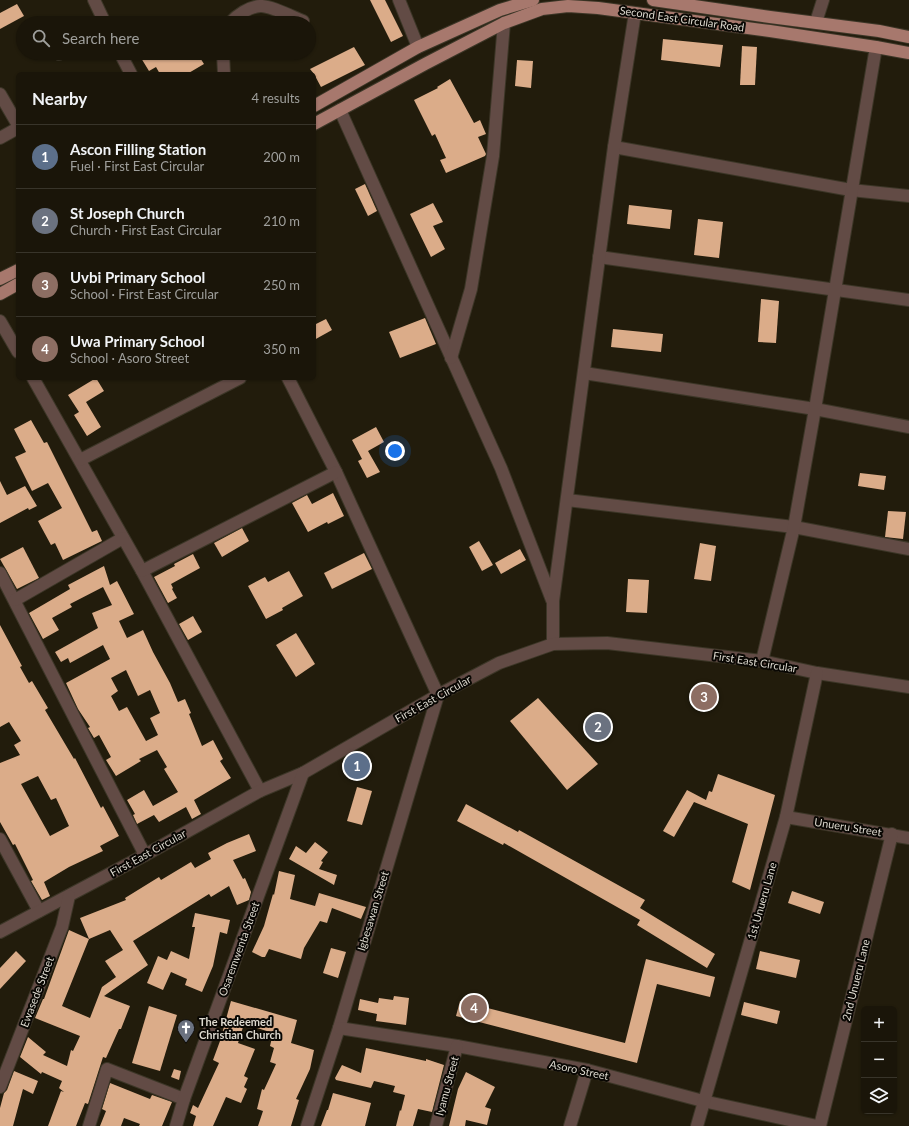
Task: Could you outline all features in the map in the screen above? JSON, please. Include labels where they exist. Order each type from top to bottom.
[{"type":"main road","points":[[316,105],[418,47],[500,10],[533,0]]},
{"type":"main road","name":"Second East Circular Road","points":[[653,0],[879,31],[909,37]]},
{"type":"main road","name":"Second East Circular Road","points":[[316,123],[504,23],[542,9],[568,6],[598,8],[876,47],[909,53]]},
{"type":"main road","points":[[0,279],[16,271]]},
{"type":"main road","points":[[0,294],[16,285]]},
{"type":"street","points":[[94,0],[102,16]]},
{"type":"street","points":[[399,0],[418,47]]},
{"type":"street","points":[[816,22],[823,0]]},
{"type":"street","points":[[237,16],[250,9],[261,6],[290,16]]},
{"type":"street","points":[[553,644],[553,601],[614,147],[635,13]]},
{"type":"street","points":[[451,358],[471,289],[491,164],[504,23]]},
{"type":"street","points":[[762,661],[794,527],[876,47]]},
{"type":"street","points":[[124,60],[130,72]]},
{"type":"street","points":[[223,60],[224,72]]},
{"type":"street","points":[[0,94],[16,123]]},
{"type":"street","points":[[340,110],[502,468],[553,601]]},
{"type":"street","points":[[0,138],[16,128]]},
{"type":"street","points":[[614,147],[851,190],[909,196]]},
{"type":"street","points":[[599,257],[909,300]]},
{"type":"street","points":[[0,321],[16,349]]},
{"type":"street","points":[[584,373],[815,409],[909,427]]},
{"type":"street","points":[[34,380],[142,571],[260,791]]},
{"type":"street","points":[[80,460],[236,380]]},
{"type":"street","points":[[289,380],[336,472],[438,695]]},
{"type":"street","points":[[142,571],[336,472]]},
{"type":"street","points":[[567,500],[794,527],[909,549]]},
{"type":"street","points":[[15,600],[123,538]]},
{"type":"street","points":[[0,573],[145,855]]},
{"type":"street","name":"First East Circular","points":[[0,932],[145,855],[260,791],[303,773],[438,695],[499,663],[553,644],[607,643],[762,661],[817,673],[909,687]]},
{"type":"street","name":"1st Unueru Lane","points":[[697,1126],[786,817],[817,673]]},
{"type":"street","name":"Igbesawan Street","points":[[307,1126],[339,1028],[438,695]]},
{"type":"street","name":"Osaremwenta Street","points":[[176,1126],[184,1099],[303,773]]},
{"type":"street","name":"Unueru Street","points":[[786,817],[909,838]]},
{"type":"street","name":"2nd Unueru Lane","points":[[820,1126],[892,834]]},
{"type":"street","points":[[0,839],[39,911]]},
{"type":"street","name":"Ewasede Street","points":[[0,1087],[62,927],[69,896]]},
{"type":"street","name":"Asoro Street","points":[[339,1028],[457,1046],[587,1070],[703,1101],[817,1126]]},
{"type":"street","name":"Iyamu Street","points":[[436,1126],[457,1046]]},
{"type":"street","points":[[89,1126],[107,1069],[184,1099]]},
{"type":"street","points":[[570,1126],[587,1070]]},
{"type":"building","points":[[370,0],[385,0],[403,36],[391,42]]},
{"type":"building","points":[[17,4],[24,16],[16,16],[16,20],[0,29],[0,13]]},
{"type":"building","points":[[663,39],[723,45],[720,67],[661,60]]},
{"type":"building","points":[[742,46],[757,47],[755,85],[740,85]]},
{"type":"building","points":[[354,47],[365,65],[321,87],[316,78],[316,72],[312,72],[310,69]]},
{"type":"building","points":[[142,60],[201,60],[204,64],[190,72],[159,72],[156,67],[149,71]]},
{"type":"building","points":[[517,60],[533,61],[531,88],[515,86]]},
{"type":"building","points":[[450,79],[474,123],[480,120],[486,134],[478,137],[486,154],[485,156],[446,173],[440,160],[446,158],[435,134],[432,136],[414,100],[438,88],[437,87]]},
{"type":"building","points":[[365,184],[377,211],[368,216],[355,189]]},
{"type":"building","points":[[433,203],[443,222],[433,226],[445,249],[431,257],[410,214]]},
{"type":"building","points":[[629,205],[672,210],[670,229],[627,224]]},
{"type":"building","points":[[698,219],[723,222],[719,258],[694,255]]},
{"type":"building","points":[[761,299],[779,301],[776,343],[758,342]]},
{"type":"building","points":[[425,318],[436,344],[400,358],[389,332]]},
{"type":"building","points":[[326,319],[332,330],[316,339],[316,324]]},
{"type":"building","points":[[613,329],[663,334],[661,352],[611,347]]},
{"type":"building","points":[[93,380],[97,380],[104,391],[86,402],[101,427],[87,436],[74,415],[79,412],[68,395]]},
{"type":"building","points":[[31,420],[44,443],[47,442],[92,532],[97,530],[102,541],[63,560],[55,543],[51,545],[38,521],[62,508],[48,483],[32,491],[15,457],[26,452],[14,429]]},
{"type":"building","points":[[376,427],[384,442],[368,451],[380,472],[367,478],[358,461],[362,459],[352,440]]},
{"type":"building","points":[[860,473],[886,476],[884,490],[858,486]]},
{"type":"building","points":[[0,481],[7,495],[25,486],[37,506],[29,510],[28,508],[0,523]]},
{"type":"building","points":[[333,493],[344,516],[328,524],[327,522],[308,532],[292,503],[307,495],[312,504]]},
{"type":"building","points":[[888,511],[906,512],[903,539],[885,537]]},
{"type":"building","points":[[242,528],[249,541],[222,557],[214,543]]},
{"type":"building","points":[[479,541],[493,565],[482,571],[469,547]]},
{"type":"building","points":[[700,543],[716,546],[711,581],[694,579]]},
{"type":"building","points":[[23,547],[39,578],[17,589],[0,559]]},
{"type":"building","points":[[520,549],[526,560],[501,574],[495,563]]},
{"type":"building","points":[[364,553],[372,569],[332,589],[324,573]]},
{"type":"building","points":[[193,554],[200,568],[171,584],[177,598],[168,603],[154,577]]},
{"type":"building","points":[[104,566],[110,585],[117,581],[134,614],[119,621],[127,638],[143,630],[178,702],[185,699],[191,713],[189,714],[202,746],[213,740],[223,759],[220,761],[231,778],[194,800],[201,814],[192,819],[186,807],[159,822],[154,815],[137,824],[133,815],[135,814],[127,800],[144,790],[153,806],[178,792],[164,769],[167,767],[157,750],[139,759],[141,761],[116,776],[106,760],[111,757],[99,735],[94,738],[88,728],[90,727],[78,709],[66,683],[110,659],[103,645],[70,663],[68,658],[61,662],[55,652],[98,628],[92,613],[112,605],[103,587],[70,604],[72,607],[52,618],[59,630],[43,639],[29,613],[70,589],[68,585]],"holes":[[[126,670],[138,696],[150,690],[160,713],[150,718],[158,735],[146,741],[127,707],[119,711],[111,696],[118,691],[111,678]]]},
{"type":"building","points":[[289,571],[303,596],[282,608],[283,610],[266,619],[248,586],[265,577],[268,582]]},
{"type":"building","points":[[628,579],[649,580],[647,613],[626,612]]},
{"type":"building","points":[[193,616],[202,632],[188,640],[179,624]]},
{"type":"building","points":[[0,625],[22,666],[20,667],[29,683],[32,681],[48,708],[45,710],[74,759],[75,758],[101,808],[103,806],[119,836],[100,846],[103,851],[69,867],[44,882],[50,896],[42,900],[31,881],[33,880],[15,844],[13,845],[0,822],[0,763],[20,755],[14,745],[21,741],[9,722],[0,727]],"holes":[[[38,776],[51,800],[56,798],[69,826],[50,836],[21,784]]]},
{"type":"building","points":[[296,633],[315,664],[296,677],[276,645]]},
{"type":"building","points":[[538,698],[598,764],[567,790],[510,721]]},
{"type":"building","points":[[718,774],[775,795],[750,890],[732,882],[748,824],[694,802],[674,837],[663,831],[687,790],[706,800],[709,791],[712,792]]},
{"type":"building","points":[[357,787],[372,791],[362,825],[347,821]]},
{"type":"building","points":[[466,804],[518,832],[519,830],[645,900],[640,908],[715,954],[707,968],[637,925],[640,920],[504,843],[503,845],[457,821]]},
{"type":"building","points":[[249,834],[256,851],[233,860],[243,879],[245,878],[251,892],[249,900],[237,905],[229,886],[211,897],[209,894],[133,941],[148,965],[104,996],[130,1006],[121,1029],[119,1029],[106,1058],[103,1057],[88,1104],[85,1103],[76,1126],[48,1126],[61,1091],[64,1092],[59,1088],[62,1081],[42,1072],[41,1074],[20,1057],[28,1037],[46,1052],[43,1055],[67,1066],[71,1050],[73,1051],[80,1036],[35,1018],[44,999],[69,930],[89,939],[80,918],[126,900],[125,898],[159,877],[161,880],[191,862],[195,868],[211,859],[208,853]],"holes":[[[110,930],[123,950],[105,961],[116,977],[102,987],[90,1018],[62,1006],[89,939]]]},
{"type":"building","points":[[315,842],[328,852],[321,861],[323,862],[319,869],[337,875],[334,885],[289,859],[296,846],[306,853]]},
{"type":"building","points":[[279,871],[295,875],[290,899],[315,906],[319,893],[366,907],[361,919],[332,908],[327,923],[320,921],[304,948],[301,959],[269,949],[265,957],[252,952],[264,926],[273,894],[274,895]]},
{"type":"building","points":[[792,891],[824,902],[820,914],[788,903]]},
{"type":"building","points":[[195,913],[230,920],[227,934],[220,932],[213,966],[202,992],[185,985],[187,979],[171,972],[163,990],[147,983],[158,956],[167,960],[171,951],[189,959],[195,927],[192,927]]},
{"type":"building","points":[[331,948],[346,952],[338,978],[323,973]]},
{"type":"building","points":[[16,951],[26,961],[0,989],[0,968]]},
{"type":"building","points":[[760,951],[800,960],[796,978],[756,969]]},
{"type":"building","points":[[646,959],[715,977],[710,997],[657,984],[637,1063],[456,1016],[460,1001],[625,1043]]},
{"type":"building","points":[[394,996],[409,998],[406,1025],[376,1021],[377,1014],[358,1010],[360,999],[378,1003],[379,998],[393,1000]]},
{"type":"building","points":[[231,1001],[297,1020],[291,1043],[314,1050],[310,1069],[296,1099],[299,1100],[291,1126],[258,1126],[263,1111],[257,1109],[262,1089],[264,1090],[276,1064],[270,1062],[274,1048],[270,1046],[273,1033],[244,1024],[238,1043],[255,1049],[244,1076],[248,1078],[244,1087],[247,1089],[241,1103],[226,1097],[213,1126],[193,1126],[196,1116],[190,1113],[193,1105],[198,1108],[219,1063],[213,1060]]},
{"type":"building","points":[[744,1002],[780,1011],[777,1024],[741,1015]]},
{"type":"building","points":[[149,1006],[177,1015],[160,1071],[132,1063]]},
{"type":"building","points":[[366,1048],[426,1061],[426,1059],[444,1065],[432,1112],[418,1109],[413,1126],[396,1126],[405,1095],[393,1092],[395,1086],[374,1081],[371,1088],[336,1080],[335,1078],[342,1065],[361,1073]]},
{"type":"building","points":[[174,1069],[181,1071],[179,1080],[171,1077]]},
{"type":"building","points":[[14,1071],[38,1081],[33,1094],[23,1089],[13,1126],[0,1126],[0,1108],[4,1093],[7,1090]]},
{"type":"building","points":[[466,1072],[495,1087],[485,1107],[491,1109],[487,1125],[466,1120],[465,1126],[449,1126],[458,1089]]},
{"type":"building","points":[[110,1083],[150,1099],[152,1095],[172,1102],[162,1126],[139,1126],[140,1124],[124,1118],[121,1126],[100,1126],[106,1111],[102,1109]]},
{"type":"building","points":[[333,1093],[371,1103],[365,1126],[321,1126]]},
{"type":"place","name":"Uvbi Primary School","points":[[704,697]]},
{"type":"place","name":"St Joseph Church","points":[[598,727]]},
{"type":"place","name":"Ascon Filling Station","points":[[357,766]]},
{"type":"place","name":"Uwa Primary School","points":[[474,1008]]},
{"type":"place","name":"The Redeemed Christian Church","points":[[186,1043]]}]
